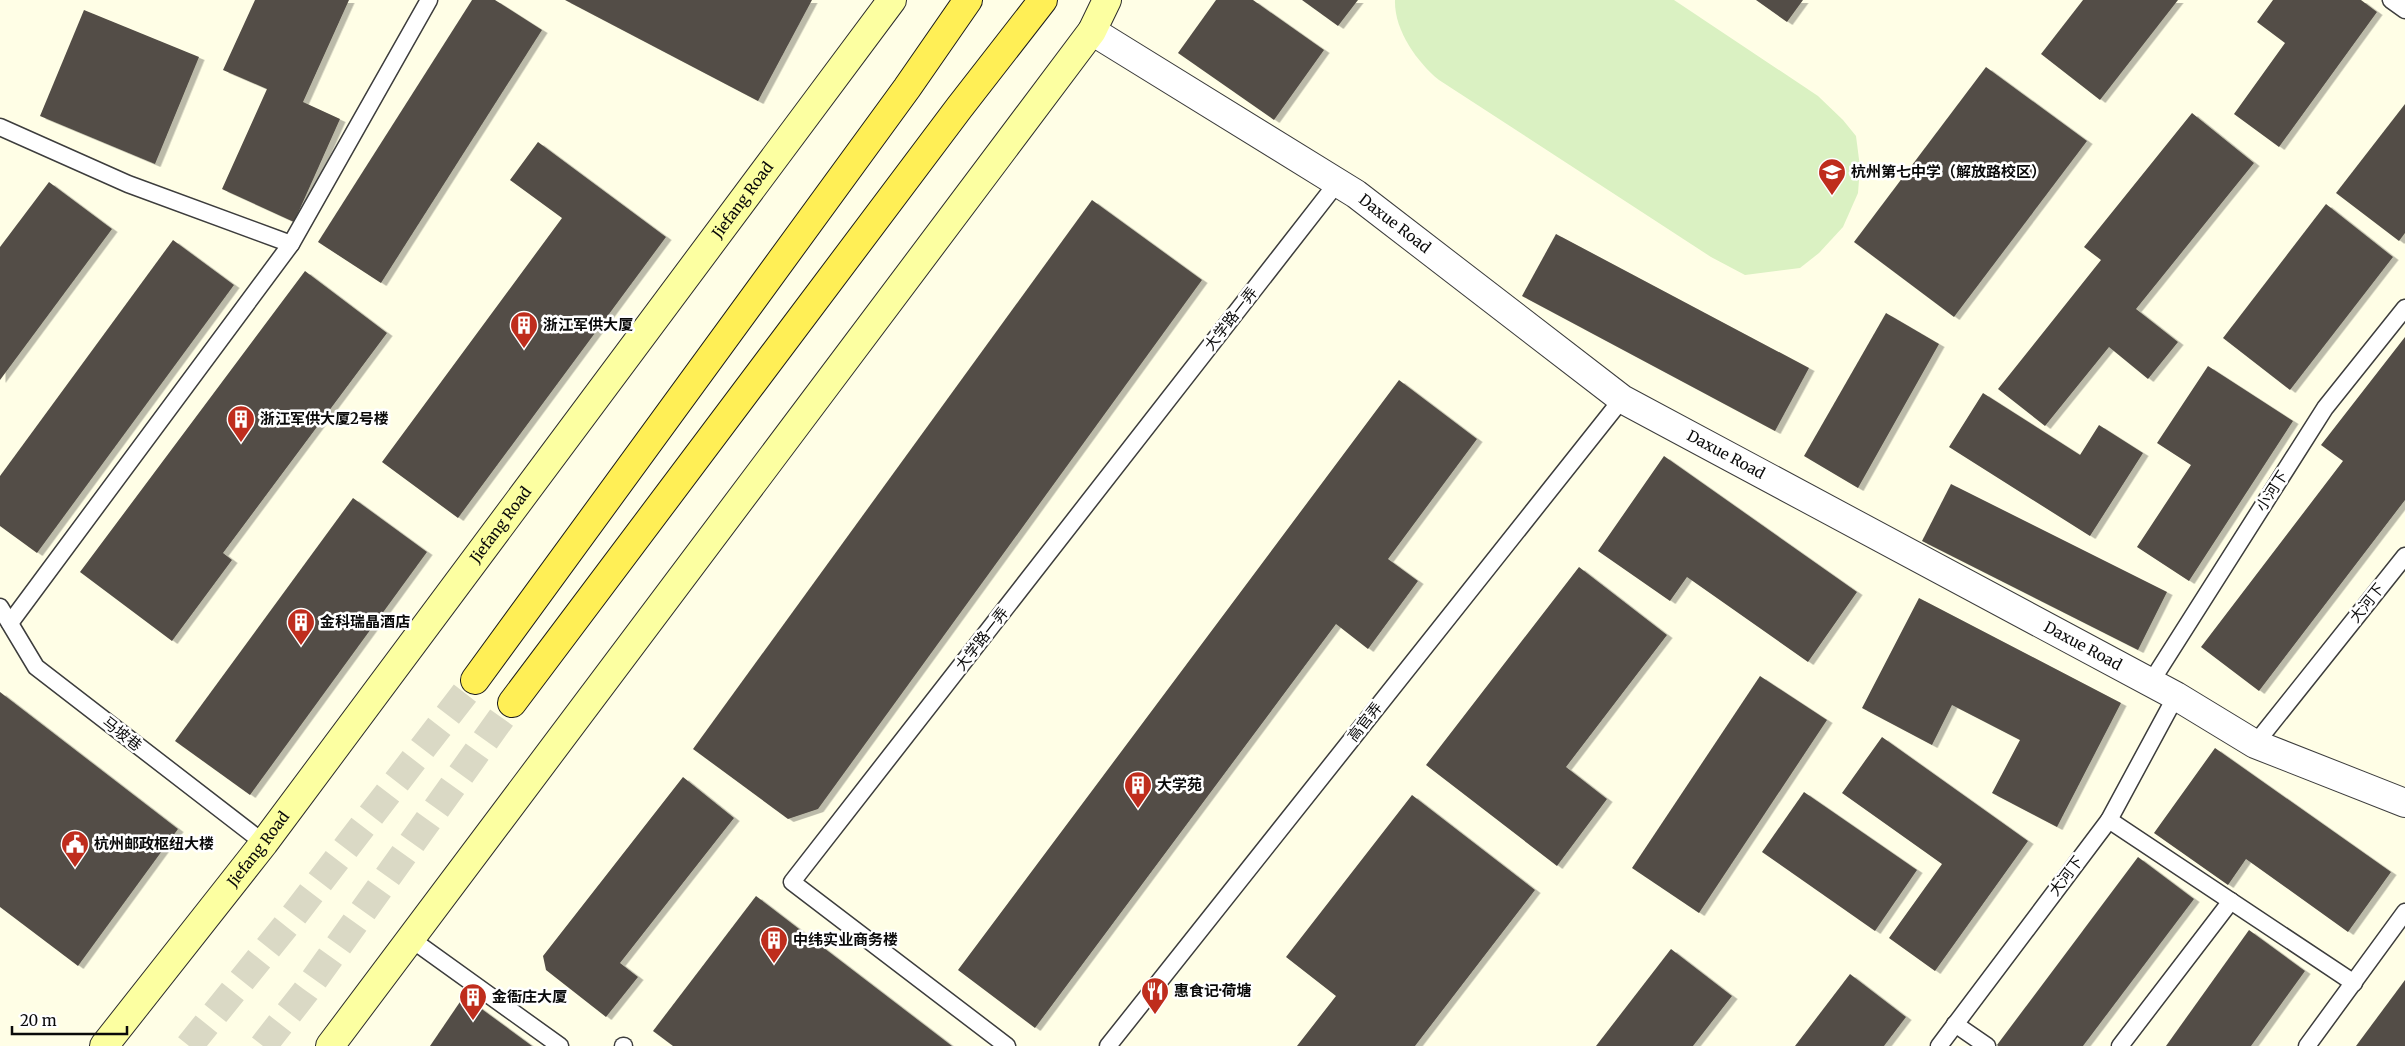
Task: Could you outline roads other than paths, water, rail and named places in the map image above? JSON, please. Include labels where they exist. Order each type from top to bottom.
[{"type":"main road","name":"Jiefang Road","points":[[104,1046],[264,843],[892,0]]},
{"type":"main road","points":[[475,680],[907,88],[968,0]]},
{"type":"main road","points":[[512,703],[959,108],[1043,0]]},
{"type":"main road","points":[[330,1046],[1092,31],[1107,0]]},
{"type":"street","name":"Daxue Road","points":[[1092,31],[1356,194],[1622,399],[2151,682],[2255,744],[2405,803]]},
{"type":"lane","points":[[10,623],[291,244],[429,0]]},
{"type":"lane","points":[[2391,0],[2405,10]]},
{"type":"lane","points":[[0,127],[128,184],[291,244]]},
{"type":"lane","name":"大学路一弄","points":[[1007,1046],[792,882],[1337,183]]},
{"type":"lane","name":"小河下","points":[[2151,682],[2326,408],[2405,308]]},
{"type":"lane","name":"高官弄","points":[[1108,1046],[1622,399]]},
{"type":"lane","name":"大河下","points":[[2255,744],[2405,556]]},
{"type":"lane","name":"马坡巷","points":[[0,606],[36,667],[264,843]]},
{"type":"lane","name":"大河下","points":[[1939,1046],[2109,820],[2176,696]]},
{"type":"lane","points":[[2109,820],[2354,983]]},
{"type":"lane","points":[[2120,1046],[2231,901]]},
{"type":"lane","points":[[2308,1046],[2405,912]]},
{"type":"lane","points":[[410,939],[560,1046]]},
{"type":"lane","points":[[1955,1024],[1987,1046]]},
{"type":"tunnel","points":[[189,1046],[288,923],[475,680]]},
{"type":"tunnel","points":[[263,1046],[306,991],[512,703]]},
{"type":"place","name":"杭州第七中学（解放路校区）","points":[[1832,196]]},
{"type":"place","name":"浙江军供大厦","points":[[524,349]]},
{"type":"place","name":"浙江军供大厦2号楼","points":[[241,443]]},
{"type":"place","name":"金科瑞晶酒店","points":[[301,646]]},
{"type":"place","name":"大学苑","points":[[1138,809]]},
{"type":"place","name":"杭州邮政枢纽大楼","points":[[75,868]]},
{"type":"place","name":"中纬实业商务楼","points":[[774,964]]},
{"type":"place","name":"惠食记·荷塘","points":[[1155,1015]]},
{"type":"place","name":"金衙庄大厦","points":[[473,1021]]}]
